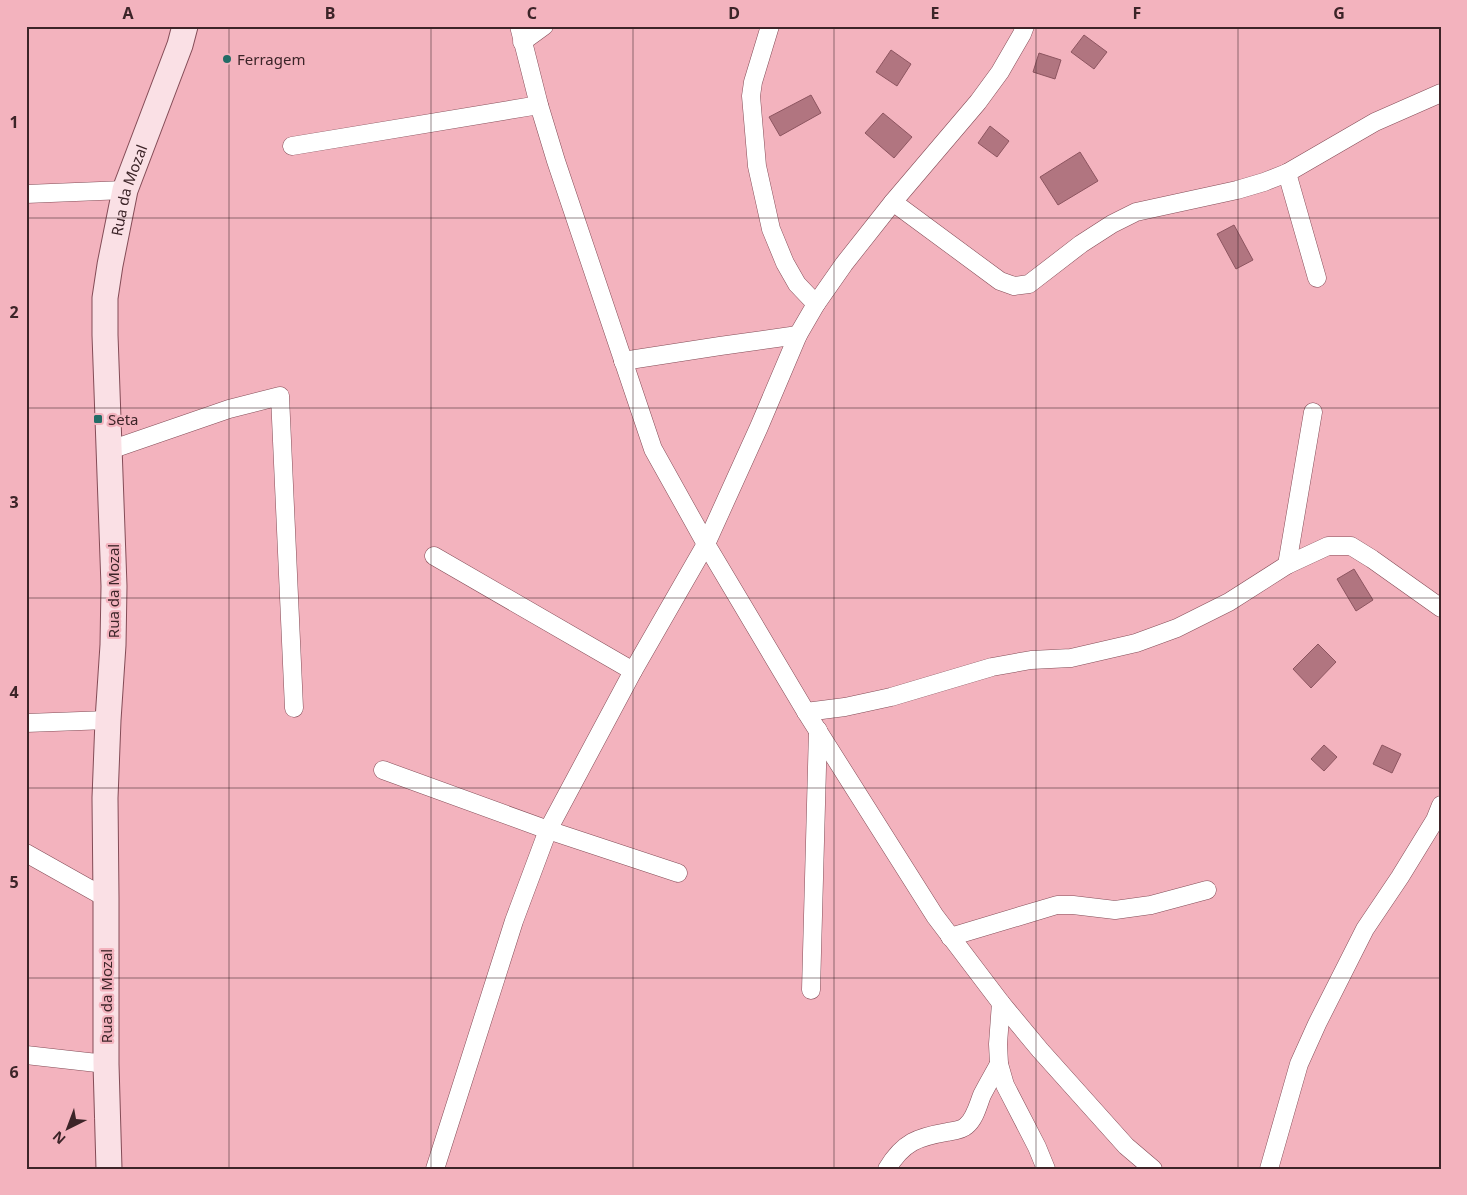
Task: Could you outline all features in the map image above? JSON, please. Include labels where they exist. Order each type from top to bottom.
[{"type":"main road","name":"Rua da Mozal","points":[[109,1169],[106,1064],[105,798],[113,645],[114,586],[105,335],[106,298],[110,265],[126,190],[185,26]]},
{"type":"street","points":[[544,26],[520,34],[539,106],[559,170],[653,449],[706,544],[806,712],[935,916],[1001,1003],[1040,1050],[1126,1146],[1153,1169]]},
{"type":"street","points":[[770,26],[752,82],[751,96],[757,166],[771,229],[785,263],[797,284],[816,304]]},
{"type":"street","points":[[435,1169],[514,921],[548,830],[633,671],[706,544],[798,335],[816,304],[844,264],[893,202],[978,102],[1000,72],[1022,34],[1024,26]]},
{"type":"street","points":[[893,202],[1000,281],[1014,286],[1029,284],[1081,244],[1112,224],[1136,212],[1237,190],[1264,182],[1287,173],[1375,122],[1441,93]]},
{"type":"street","points":[[292,146],[539,106]]},
{"type":"street","points":[[1287,173],[1317,278]]},
{"type":"street","points":[[26,194],[126,190]]},
{"type":"street","points":[[623,361],[798,335]]},
{"type":"street","points":[[110,450],[229,409],[280,396],[294,708]]},
{"type":"street","points":[[1287,565],[1313,412]]},
{"type":"street","points":[[806,712],[845,708],[891,697],[992,667],[1031,660],[1071,658],[1136,643],[1177,628],[1229,602],[1287,565],[1328,546],[1351,546],[1372,558],[1441,608]]},
{"type":"street","points":[[434,556],[633,671]]},
{"type":"street","points":[[26,723],[108,720]]},
{"type":"street","points":[[811,990],[818,730]]},
{"type":"street","points":[[383,770],[548,830],[678,873]]},
{"type":"street","points":[[1269,1169],[1299,1064],[1317,1024],[1365,929],[1435,820],[1441,805]]},
{"type":"street","points":[[26,853],[106,898]]},
{"type":"street","points":[[950,937],[1057,905],[1115,910],[1151,905],[1207,890]]},
{"type":"street","points":[[1001,1003],[998,1044],[999,1064],[1005,1085],[1037,1147],[1046,1169]]},
{"type":"street","points":[[26,1055],[106,1064]]},
{"type":"street","points":[[888,1169],[894,1157],[910,1142],[927,1135],[966,1127],[973,1117],[982,1095],[999,1064]]},
{"type":"building","points":[[1084,35],[1107,52],[1094,69],[1071,52]]},
{"type":"building","points":[[891,50],[911,64],[897,86],[876,72]]},
{"type":"building","points":[[1039,53],[1061,60],[1055,79],[1033,72]]},
{"type":"building","points":[[811,95],[821,113],[780,136],[769,117]]},
{"type":"building","points":[[883,113],[912,137],[894,158],[865,133]]},
{"type":"building","points":[[990,126],[1009,141],[997,157],[978,143]]},
{"type":"building","points":[[1080,152],[1098,181],[1058,205],[1040,177]]},
{"type":"building","points":[[1234,225],[1253,260],[1236,269],[1217,234]]},
{"type":"building","points":[[1354,569],[1373,600],[1356,611],[1337,579]]},
{"type":"building","points":[[1318,644],[1336,662],[1311,688],[1293,669]]},
{"type":"building","points":[[1324,745],[1337,757],[1324,771],[1311,759]]},
{"type":"building","points":[[1382,745],[1401,754],[1392,773],[1373,764]]},
{"type":"place","name":"Ferragem","points":[[227,59]]},
{"type":"place","name":"Seta","points":[[98,419]]}]
